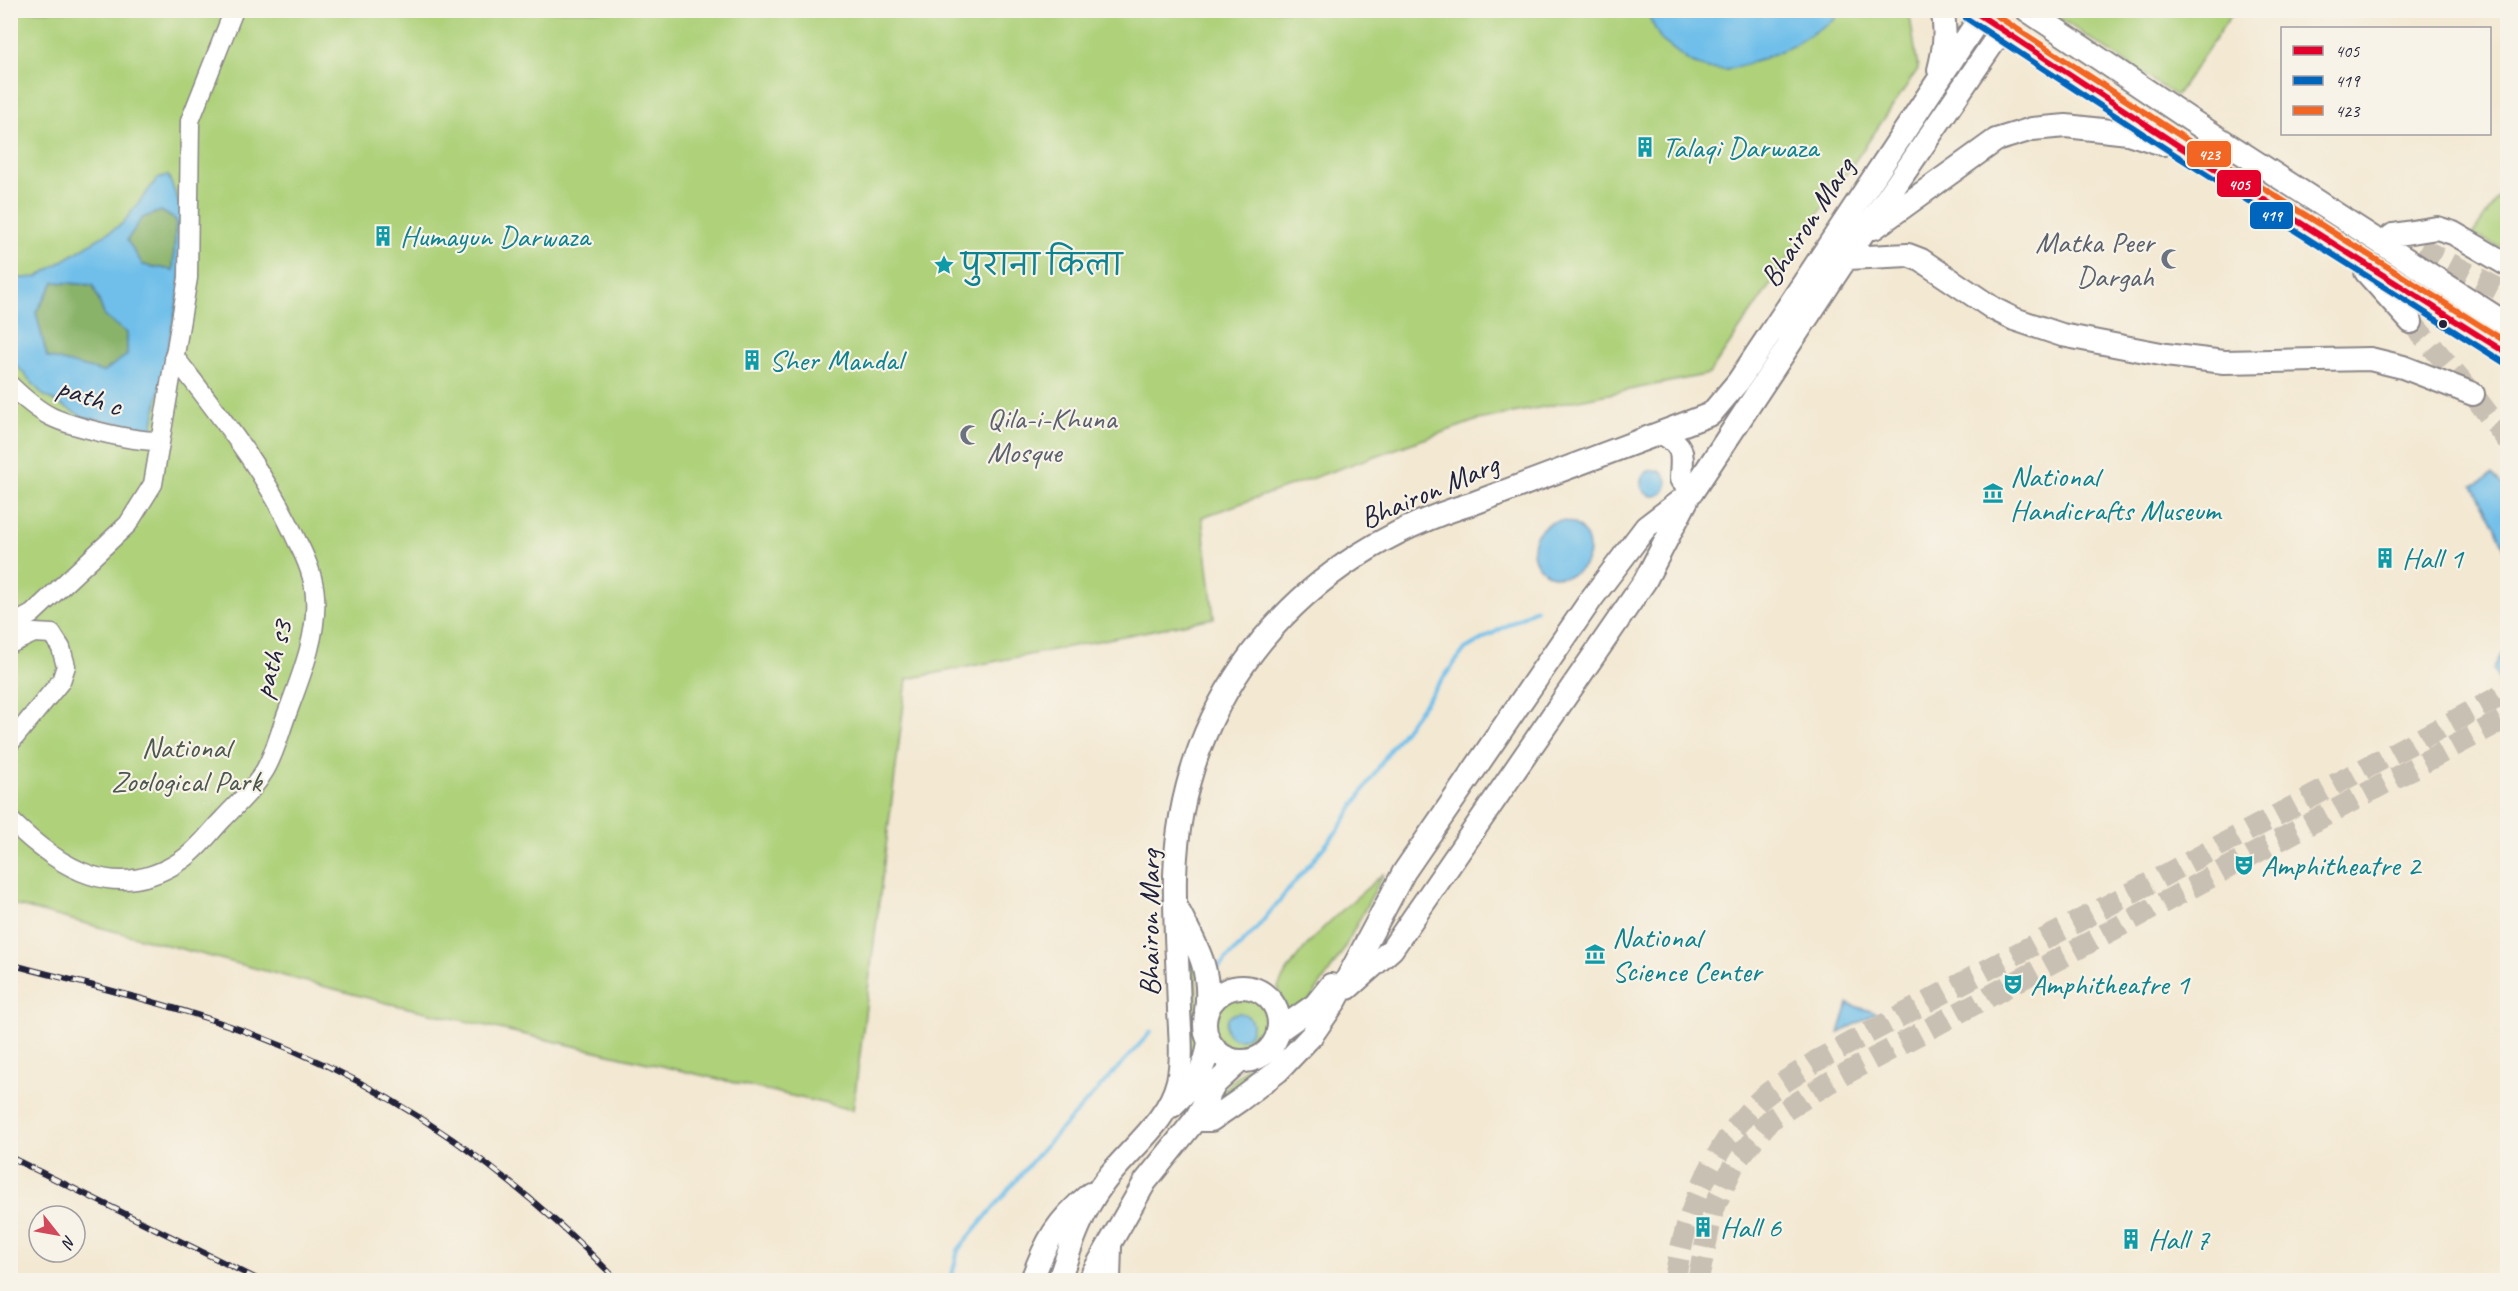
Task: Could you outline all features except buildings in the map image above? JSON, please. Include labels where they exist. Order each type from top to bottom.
[{"type":"main road","points":[[1935,83],[1944,49],[1945,22],[1942,10]]},
{"type":"main road","points":[[2027,10],[2189,119],[2508,325]]},
{"type":"main road","points":[[1976,13],[2182,148],[2508,354]]},
{"type":"main road","name":"Bhairon Marg","points":[[1059,1281],[1077,1229],[1101,1186],[1162,1115],[1173,1096],[1180,1069],[1175,903],[1176,857],[1181,820],[1189,784],[1204,740],[1243,665],[1279,620],[1299,600],[1344,563],[1368,547],[1410,525],[1711,414],[1738,382],[1935,83],[1976,13]]},
{"type":"main road","name":"Bhairon Marg","points":[[1190,1127],[1211,1120],[1278,1071],[1312,1035],[1336,1000],[1404,872],[1592,598],[1646,527],[1691,494],[2002,30]]},
{"type":"main road","points":[[1862,236],[1996,140],[2032,129],[2066,126],[2128,134],[2182,148]]},
{"type":"main road","points":[[2384,243],[2393,235],[2437,228],[2453,233],[2508,265]]},
{"type":"main road","points":[[2384,243],[2421,248]]},
{"type":"main road","points":[[2346,250],[2411,322]]},
{"type":"main road","points":[[1848,258],[1908,255],[1921,260],[1994,309],[2062,335],[2166,355],[2224,362],[2370,359],[2403,367],[2473,394]]},
{"type":"main road","points":[[1711,414],[1708,423],[1714,432],[1725,432],[1734,427]]},
{"type":"main road","points":[[1336,1000],[1392,949],[1645,581],[1691,494],[1681,479],[1682,454],[1679,445],[1662,433]]},
{"type":"main road","points":[[1529,690],[1550,679],[1583,672]]},
{"type":"main road","points":[[1175,903],[1202,958],[1208,984],[1204,1027],[1209,1042],[1225,1058],[1240,1061],[1255,1059],[1268,1051],[1278,1031],[1315,1005],[1369,937]]},
{"type":"main road","points":[[1206,1011],[1215,997],[1222,992],[1237,986],[1253,988],[1266,995],[1276,1008],[1278,1031]]},
{"type":"main road","points":[[1190,1127],[1162,1115],[1199,1077],[1206,1060],[1209,1042]]},
{"type":"main road","points":[[1089,1281],[1110,1238],[1145,1182],[1190,1127],[1215,1084],[1240,1061]]},
{"type":"main road","points":[[1032,1281],[1045,1245],[1052,1233],[1070,1212],[1101,1186]]},
{"type":"main road","points":[[1109,1281],[1110,1238]]},
{"type":"street","points":[[10,626],[32,614],[128,524],[153,484],[188,278],[190,121],[234,10]]},
{"type":"street","name":"path s3","points":[[10,820],[67,866],[95,878],[112,881],[151,877],[183,860],[245,798],[265,769],[279,742],[312,639],[315,596],[309,565],[290,524],[267,484],[233,432],[174,356]]},
{"type":"street","name":"path c","points":[[10,385],[43,413],[70,426],[122,438],[160,441]]},
{"type":"street","points":[[10,644],[34,633],[52,634],[61,648],[66,666],[61,681],[10,743]]},
{"type":"green space","name":"National Zoological Park","points":[[1909,10],[1918,69],[1709,374],[1478,420],[1202,517],[1214,618],[907,679],[853,1110],[387,1003],[11,904],[10,11]]},
{"type":"green space","points":[[2049,11],[2234,11],[2176,96]]},
{"type":"green space","points":[[2507,184],[2507,249],[2472,235]]},
{"type":"green space","points":[[161,211],[176,220],[173,270],[143,265],[126,240],[142,218]]},
{"type":"green space","points":[[54,282],[93,285],[105,317],[127,333],[127,356],[103,373],[47,357],[36,312]]},
{"type":"green space","points":[[1384,873],[1340,956],[1310,1000],[1288,1015],[1278,987],[1288,970],[1312,940]]},
{"type":"green space","points":[[1184,943],[1195,961],[1198,1012],[1194,1022],[1200,1050],[1183,1084],[1191,1021]]},
{"type":"green space","points":[[1242,996],[1253,998],[1262,1004],[1268,1013],[1270,1024],[1268,1035],[1262,1044],[1253,1050],[1242,1052],[1231,1050],[1222,1044],[1216,1035],[1214,1024],[1216,1013],[1222,1004],[1231,998]]},
{"type":"green space","points":[[1313,1018],[1268,1065],[1216,1104],[1220,1094],[1247,1067],[1265,1063],[1279,1049],[1281,1041]]},
{"type":"water","points":[[1646,11],[1840,11],[1834,20],[1792,46],[1760,60],[1727,70],[1708,69],[1690,62],[1661,40]]},
{"type":"water","points":[[168,175],[183,213],[180,289],[152,428],[85,418],[43,395],[11,359],[10,279],[37,277],[122,224],[158,178]],"holes":[[[161,211],[176,220],[173,270],[143,265],[127,240],[142,218]],[[54,282],[93,285],[105,317],[127,333],[127,355],[103,372],[47,357],[36,312]]]},
{"type":"water","points":[[1654,470],[1663,474],[1667,483],[1663,492],[1654,496],[1645,492],[1641,483],[1645,474]]},
{"type":"water","points":[[2492,475],[2507,489],[2507,554],[2473,486]]},
{"type":"water","points":[[1556,521],[1566,521],[1581,529],[1587,538],[1589,549],[1587,560],[1581,569],[1566,577],[1556,577],[1545,572],[1538,565],[1533,554],[1533,544],[1538,533],[1545,526]]},
{"type":"water","points":[[2507,644],[2508,695],[2493,669]]},
{"type":"water","points":[[1848,1004],[1877,1013],[1839,1033]]},
{"type":"water","points":[[1239,1013],[1248,1017],[1252,1026],[1248,1035],[1239,1039],[1230,1035],[1226,1026],[1230,1017]]},
{"type":"waterway","points":[[1216,970],[1256,929],[1338,830],[1391,748],[1465,649],[1536,609]]},
{"type":"waterway","points":[[951,1280],[958,1250],[1038,1154],[1151,1032]]},
{"type":"tunnel","points":[[2420,248],[2508,294]]},
{"type":"tunnel","points":[[2411,322],[2473,394],[2508,441]]},
{"type":"tunnel","points":[[1675,1280],[1685,1233],[1713,1163],[1740,1121],[1762,1098],[1777,1087],[1816,1061],[2508,692]]},
{"type":"tunnel","points":[[1698,1280],[1713,1210],[1735,1162],[1770,1120],[1830,1082],[2508,717]]},
{"type":"railway","points":[[10,964],[133,996],[225,1024],[306,1056],[356,1080],[450,1137],[494,1170],[537,1204],[617,1280]]},
{"type":"railway","points":[[10,1157],[259,1280]]},
{"type":"transit line","name":"405","points":[[1972,10],[2182,148],[2508,354]]},
{"type":"transit line","name":"423","points":[[1988,10],[2187,140],[2508,343]]},
{"type":"transit line","name":"419","points":[[1966,18],[2177,156],[2503,362]]},
{"type":"place","name":"Talaqi Darwaza","points":[[1645,147]]},
{"type":"place","name":"Humayun Darwaza","points":[[383,236]]},
{"type":"place","name":"Matka Peer Dargah","points":[[2171,259]]},
{"type":"place","name":"पुराना किला","points":[[944,265]]},
{"type":"place","name":"Sher Mandal","points":[[752,360]]},
{"type":"place","name":"Qila-i-Khuna Mosque","points":[[970,435]]},
{"type":"place","name":"National Handicrafts Museum","points":[[1993,493]]},
{"type":"place","name":"Hall 1","points":[[2385,558]]},
{"type":"place","name":"Amphitheatre 2","points":[[2244,865]]},
{"type":"place","name":"National Science Center","points":[[1595,954]]},
{"type":"place","name":"Amphitheatre 1","points":[[2013,984]]},
{"type":"place","name":"Hall 6","points":[[1703,1227]]},
{"type":"place","name":"Hall 7","points":[[2131,1239]]}]
